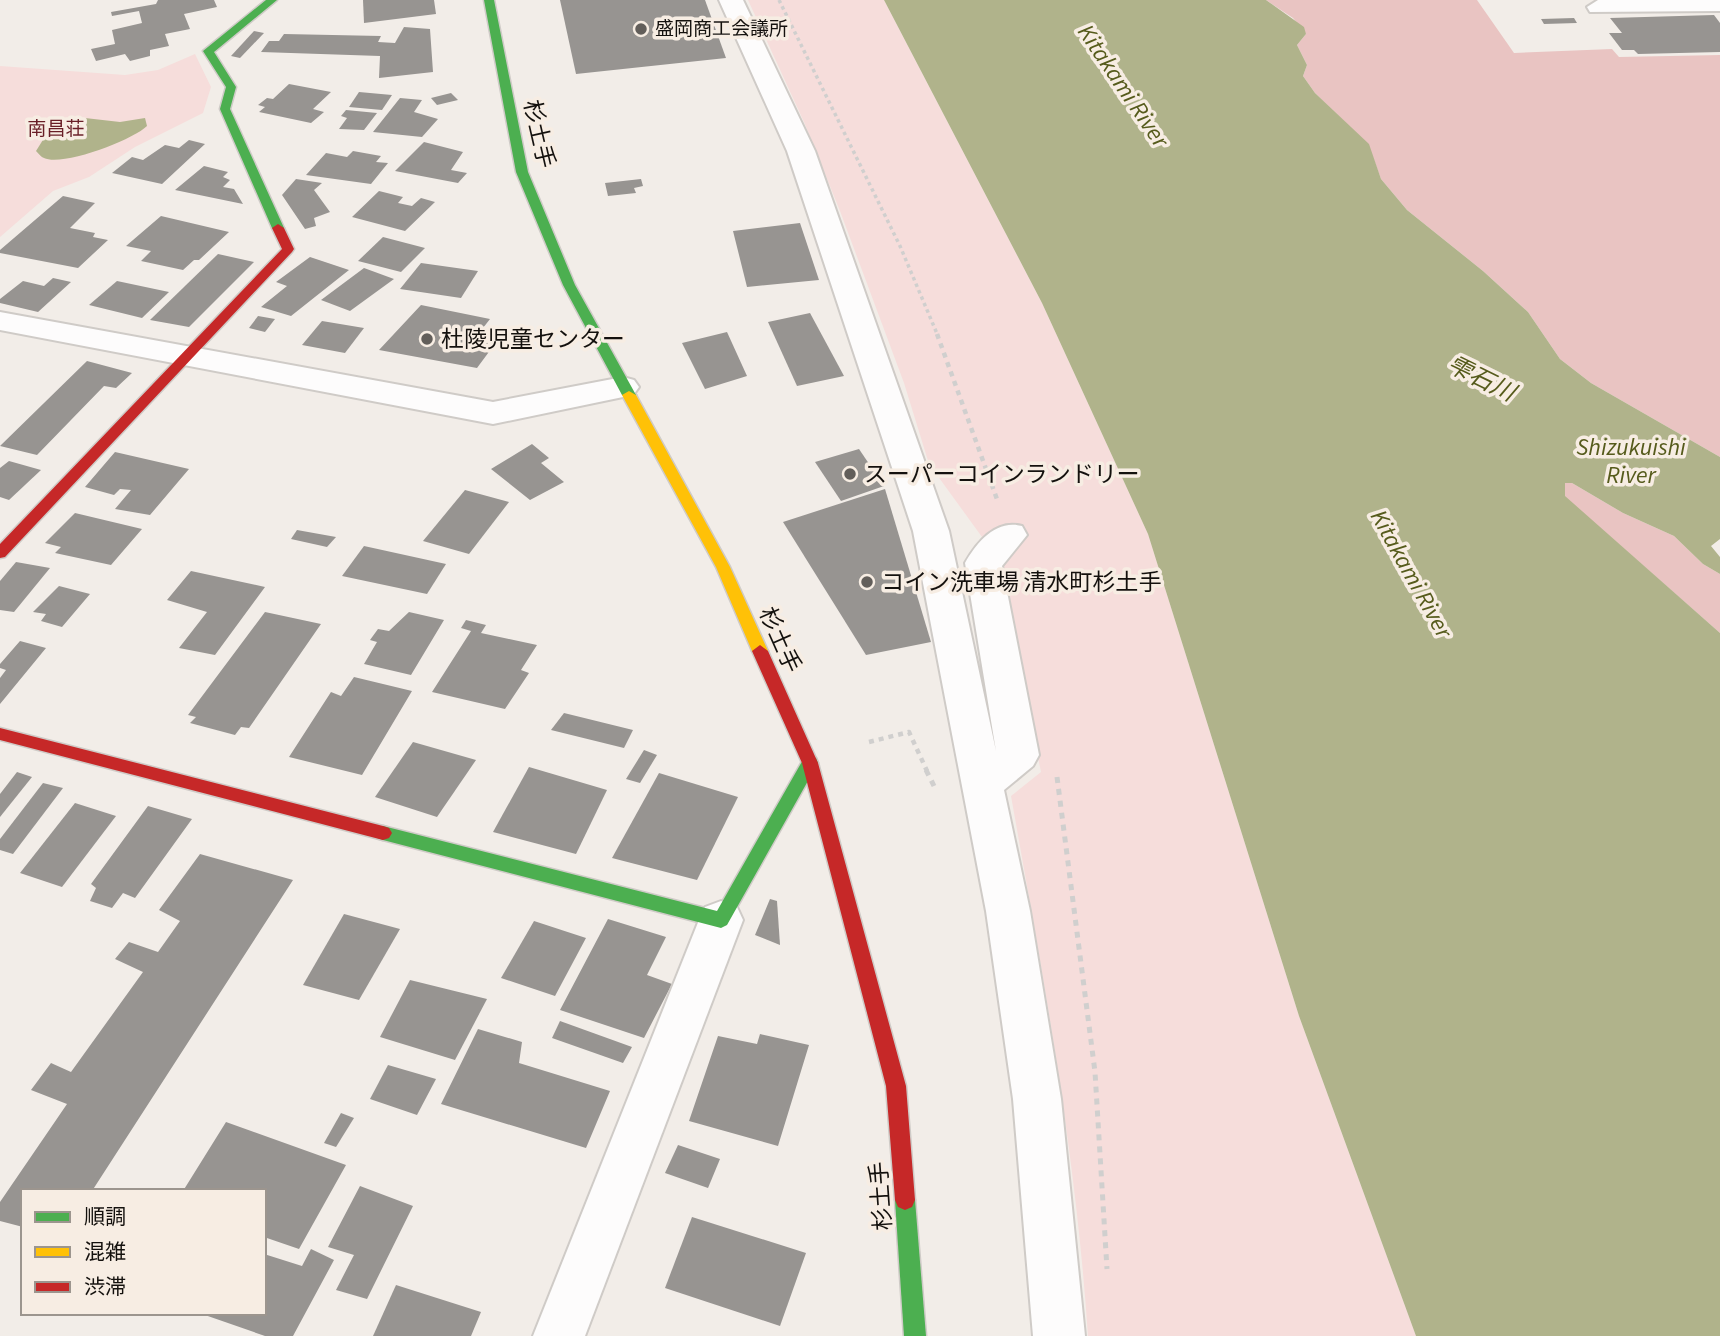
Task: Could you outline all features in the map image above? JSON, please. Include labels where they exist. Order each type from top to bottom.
[{"type":"street","points":[[0,553],[188,358],[288,248],[225,109],[231,87],[208,51],[272,0]]},
{"type":"street","name":"杉土手","points":[[489,0],[522,172],[569,285],[723,567],[810,763],[896,1086],[915,1336]]},
{"type":"street","points":[[731,0],[801,151],[931,531],[1007,911],[1037,1100],[1059,1336]]},
{"type":"street","points":[[1599,7],[1720,4]]},
{"type":"street","points":[[0,321],[493,413],[623,387]]},
{"type":"street","points":[[982,785],[1020,755],[983,563],[1009,535]]},
{"type":"street","points":[[0,734],[721,920]]},
{"type":"street","points":[[559,1336],[721,920],[810,763]]},
{"type":"green space","points":[[748,0],[884,0],[1042,303],[1148,534],[1299,1016],[1416,1336],[1088,1336],[1067,1132],[1011,796],[1041,772],[998,559],[929,464],[904,383],[840,211],[804,122]]},
{"type":"green space","name":"南昌荘","points":[[195,54],[211,87],[203,113],[135,147],[89,177],[53,191],[0,237],[0,66],[125,75],[158,70]]},
{"type":"shaded area","points":[[1266,0],[1477,0],[1514,53],[1612,49],[1619,57],[1720,55],[1720,457],[1591,383],[1560,359],[1528,312],[1483,271],[1407,210],[1381,179],[1368,144],[1315,93],[1303,76],[1307,65],[1297,45],[1306,34],[1293,18]]},
{"type":"shaded area","points":[[1565,483],[1572,483],[1623,513],[1674,536],[1703,564],[1720,574],[1720,633],[1565,497]]},
{"type":"water","points":[[884,0],[1266,0],[1304,27],[1306,34],[1297,45],[1307,65],[1303,76],[1315,93],[1369,144],[1381,179],[1407,210],[1483,271],[1528,312],[1560,359],[1591,383],[1720,457],[1720,539],[1711,546],[1720,557],[1720,574],[1703,564],[1674,536],[1623,513],[1572,483],[1565,483],[1565,496],[1720,633],[1720,1336],[1416,1336],[1299,1016],[1148,534],[1042,303]]},
{"type":"water","points":[[85,118],[120,122],[145,118],[147,126],[128,138],[81,156],[53,160],[43,158],[36,151],[46,135]]},
{"type":"building","points":[[158,0],[214,0],[217,7],[184,14],[190,29],[165,34],[169,46],[150,50],[150,56],[130,61],[125,54],[96,61],[91,49],[115,44],[112,30],[142,23],[139,11],[112,16],[111,12],[156,4]]},
{"type":"building","points":[[363,0],[434,0],[436,14],[364,23]]},
{"type":"building","name":"盛岡商工会議所","points":[[560,0],[705,0],[726,58],[576,74]]},
{"type":"building","points":[[1714,15],[1720,23],[1720,52],[1638,54],[1634,50],[1622,50],[1609,33],[1622,33],[1610,18]]},
{"type":"building","points":[[1574,18],[1577,23],[1544,24],[1541,19]]},
{"type":"building","points":[[404,27],[430,29],[433,72],[379,78],[380,56],[261,52],[269,41],[279,41],[284,34],[381,36],[378,42],[395,43]]},
{"type":"building","points":[[254,31],[264,33],[240,58],[231,56]]},
{"type":"building","points":[[289,84],[331,92],[313,109],[324,112],[311,123],[259,112],[265,107],[258,105],[267,98],[273,99]]},
{"type":"building","points":[[359,92],[392,95],[382,110],[349,107]]},
{"type":"building","points":[[451,93],[458,100],[437,105],[431,98]]},
{"type":"building","points":[[400,98],[422,100],[414,112],[438,119],[422,137],[373,132]]},
{"type":"building","points":[[346,110],[377,113],[364,130],[339,129],[347,118],[341,116]]},
{"type":"building","points":[[189,140],[205,144],[162,184],[112,173],[132,157],[143,160],[165,145],[179,148]]},
{"type":"building","points":[[424,142],[463,152],[451,170],[467,173],[458,183],[395,171]]},
{"type":"building","points":[[353,151],[381,156],[376,162],[388,163],[371,184],[306,175],[326,153],[347,157]]},
{"type":"building","points":[[204,166],[228,172],[223,177],[230,180],[223,187],[234,189],[243,204],[175,190]]},
{"type":"building","points":[[296,179],[322,183],[314,190],[330,212],[314,218],[316,226],[305,229],[282,195]]},
{"type":"building","points":[[641,179],[643,186],[634,188],[636,193],[608,196],[605,183]]},
{"type":"building","points":[[379,191],[403,197],[398,203],[412,206],[421,198],[435,202],[405,231],[352,217]]},
{"type":"building","points":[[63,196],[95,203],[70,228],[95,233],[93,237],[108,240],[78,268],[0,253],[0,250]]},
{"type":"building","points":[[161,216],[229,232],[199,260],[194,260],[183,270],[141,261],[151,251],[126,246]]},
{"type":"building","points":[[800,223],[819,280],[747,287],[733,231]]},
{"type":"building","points":[[383,237],[425,248],[401,272],[358,261]]},
{"type":"building","points":[[218,254],[254,262],[189,327],[150,320]]},
{"type":"building","points":[[310,257],[349,270],[291,316],[261,307],[287,286],[276,282]]},
{"type":"building","points":[[421,263],[478,271],[461,298],[400,289]]},
{"type":"building","points":[[364,268],[394,279],[350,311],[321,300]]},
{"type":"building","points":[[53,278],[71,282],[38,312],[0,303],[0,299],[23,281],[44,286]]},
{"type":"building","points":[[117,281],[169,292],[142,318],[89,305]]},
{"type":"building","points":[[421,305],[490,319],[476,337],[497,341],[477,368],[379,350]]},
{"type":"building","points":[[810,313],[844,376],[797,386],[768,322]]},
{"type":"building","points":[[258,316],[275,319],[265,332],[249,328]]},
{"type":"building","points":[[322,321],[364,328],[345,353],[302,345]]},
{"type":"building","points":[[727,332],[747,376],[705,389],[682,343]]},
{"type":"building","points":[[87,361],[132,373],[116,388],[104,386],[37,455],[0,446]]},
{"type":"building","points":[[532,444],[549,458],[541,463],[564,482],[530,500],[491,469]]},
{"type":"building","name":"スーパーコインランドリー","points":[[859,449],[884,486],[841,501],[815,462]]},
{"type":"building","points":[[115,452],[189,469],[150,515],[115,509],[131,490],[120,489],[114,495],[85,487]]},
{"type":"building","points":[[9,461],[41,470],[9,500],[0,497],[0,468]]},
{"type":"building","name":"コイン洗車場 清水町杉土手","points":[[885,489],[931,642],[866,655],[783,522]]},
{"type":"building","points":[[465,490],[509,502],[469,554],[423,541]]},
{"type":"building","points":[[75,513],[142,529],[111,565],[55,553],[61,547],[45,543]]},
{"type":"building","points":[[297,530],[336,537],[327,547],[291,539]]},
{"type":"building","points":[[364,546],[446,564],[427,594],[342,576]]},
{"type":"building","points":[[16,562],[50,568],[14,612],[0,610],[0,581]]},
{"type":"building","points":[[191,571],[265,587],[215,655],[179,648],[207,612],[167,600]]},
{"type":"building","points":[[59,586],[90,594],[62,627],[41,621],[46,614],[33,612]]},
{"type":"building","points":[[265,612],[321,624],[249,728],[241,727],[235,735],[190,723],[196,717],[188,715]]},
{"type":"building","points":[[409,612],[444,620],[411,675],[364,664],[377,642],[370,640],[378,629],[389,631]]},
{"type":"building","points":[[466,620],[486,625],[481,633],[537,645],[521,670],[529,673],[505,709],[432,692],[471,631],[461,628]]},
{"type":"building","points":[[20,641],[46,648],[0,704],[0,678],[6,670],[0,668],[0,664]]},
{"type":"building","points":[[354,677],[412,691],[362,775],[289,757],[331,692],[341,696]]},
{"type":"building","points":[[564,713],[633,730],[624,748],[551,730]]},
{"type":"building","points":[[413,742],[476,760],[437,817],[375,797]]},
{"type":"building","points":[[644,750],[657,755],[640,783],[626,779]]},
{"type":"building","points":[[529,767],[607,790],[576,854],[493,832]]},
{"type":"building","points":[[17,772],[32,777],[0,817],[0,794]]},
{"type":"building","points":[[659,773],[738,797],[697,880],[612,858]]},
{"type":"building","points":[[43,783],[63,788],[13,854],[0,850],[0,839]]},
{"type":"building","points":[[75,803],[116,816],[62,887],[20,873]]},
{"type":"building","points":[[148,806],[192,819],[135,898],[123,893],[112,908],[90,901],[96,888],[91,884]]},
{"type":"building","points":[[200,854],[293,880],[93,1189],[21,1189],[21,1226],[0,1221],[0,1202],[67,1104],[31,1090],[51,1063],[71,1072],[143,972],[115,959],[129,942],[158,952],[180,921],[159,910]]},
{"type":"building","points":[[770,899],[777,901],[780,945],[755,935]]},
{"type":"building","points":[[344,914],[400,929],[359,1000],[303,985]]},
{"type":"building","points":[[608,919],[666,937],[647,975],[672,984],[644,1038],[560,1010]]},
{"type":"building","points":[[534,921],[586,938],[555,996],[501,978]]},
{"type":"building","points":[[410,980],[487,999],[455,1060],[380,1037]]},
{"type":"building","points":[[560,1021],[632,1047],[623,1063],[552,1038]]},
{"type":"building","points":[[478,1029],[522,1042],[519,1063],[610,1091],[586,1148],[441,1104]]},
{"type":"building","points":[[760,1034],[809,1045],[778,1146],[689,1121],[718,1036],[757,1044]]},
{"type":"building","points":[[388,1065],[436,1079],[417,1115],[370,1099]]},
{"type":"building","points":[[341,1113],[354,1118],[336,1147],[324,1143]]},
{"type":"building","points":[[226,1122],[346,1165],[299,1249],[266,1238],[266,1189],[184,1189]]},
{"type":"building","points":[[678,1145],[720,1159],[708,1188],[665,1173]]},
{"type":"building","points":[[360,1186],[413,1206],[367,1299],[336,1290],[354,1255],[328,1247]]},
{"type":"building","points":[[692,1217],[806,1253],[780,1326],[665,1288]]},
{"type":"building","points":[[311,1249],[334,1260],[293,1336],[265,1336],[205,1315],[266,1315],[266,1255],[302,1266]]},
{"type":"building","points":[[396,1285],[481,1312],[471,1336],[373,1336]]},
{"type":"traffic: fast","points":[[272,0],[208,51],[231,87],[225,109],[278,228]]},
{"type":"traffic: fast","points":[[489,0],[522,172],[569,285],[629,395]]},
{"type":"traffic: fast","points":[[383,833],[721,920],[810,763]]},
{"type":"traffic: fast","points":[[905,1200],[915,1336]]},
{"type":"traffic: slow","points":[[629,395],[723,567],[760,651]]},
{"type":"traffic: jam","points":[[0,553],[288,249],[278,228]]},
{"type":"traffic: jam","points":[[760,651],[810,763],[896,1086],[905,1200]]},
{"type":"traffic: jam","points":[[0,734],[383,833]]},
{"type":"place","name":"盛岡商工会議所","points":[[641,29]]},
{"type":"place","name":"杜陵児童センター","points":[[427,339]]},
{"type":"place","name":"スーパーコインランドリー","points":[[850,474]]},
{"type":"place","name":"コイン洗車場 清水町杉土手","points":[[867,582]]},
{"type":"water label","name":"Kitakami River","points":[[1123,86]]},
{"type":"water label","name":"雫石川","points":[[1481,379]]},
{"type":"water label","name":"Shizukuishi River","points":[[1631,461]]},
{"type":"water label","name":"Kitakami River","points":[[1411,574]]}]
